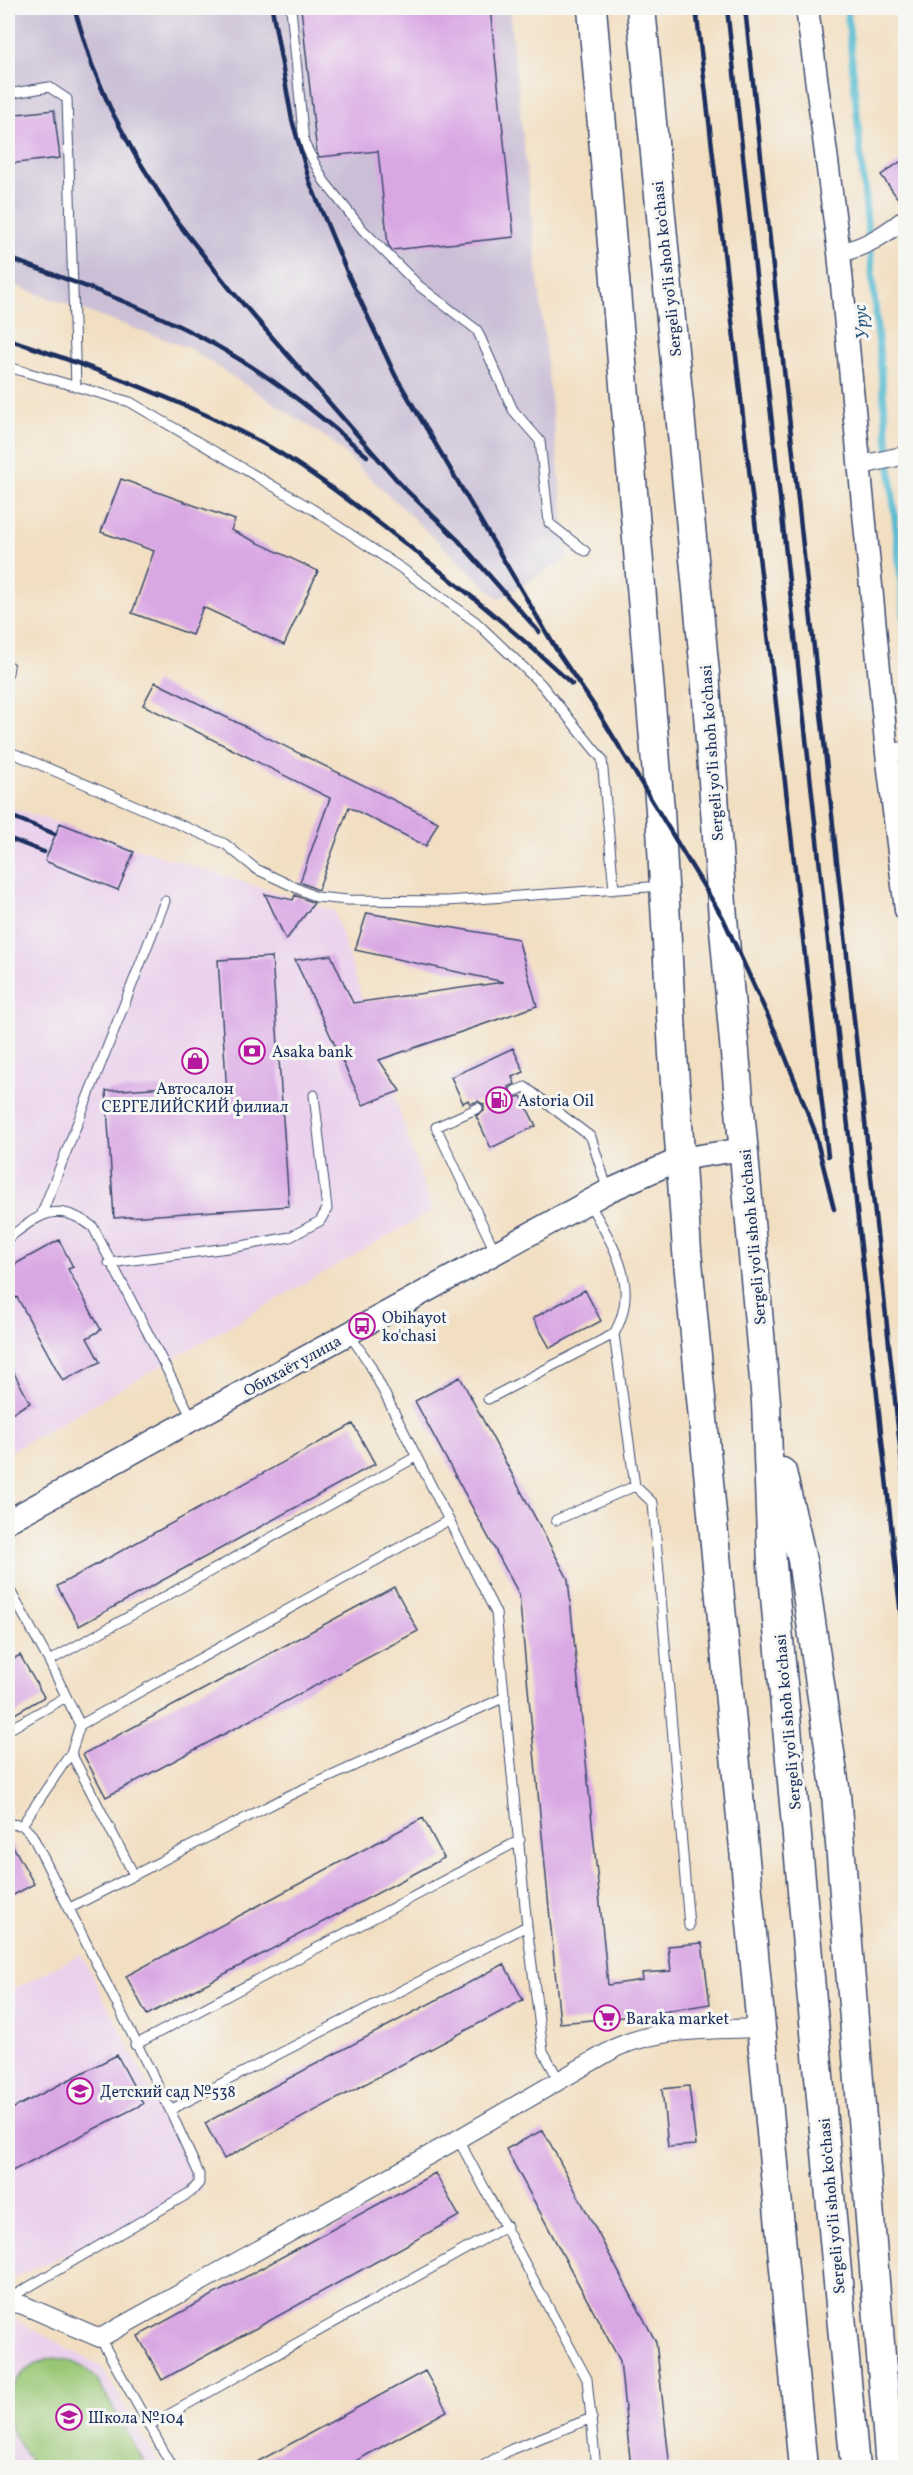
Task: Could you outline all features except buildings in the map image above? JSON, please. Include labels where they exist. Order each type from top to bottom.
[{"type":"main road","points":[[592,8],[665,886],[680,1159],[803,2468]]},
{"type":"main road","name":"Sergeli yo‘li shoh ko‘chasi","points":[[641,8],[705,673],[766,1402],[772,1564],[855,2468]]},
{"type":"main road","points":[[766,1402],[802,1560],[836,1794],[890,2468]]},
{"type":"street","points":[[807,8],[850,250],[862,465],[896,752],[906,910]]},
{"type":"street","points":[[850,250],[878,239],[906,218]]},
{"type":"street","points":[[862,465],[904,456]]},
{"type":"street","name":"Обихаёт улица","points":[[8,1521],[598,1196],[680,1159],[744,1149]]},
{"type":"street","points":[[8,2301],[23,2305],[100,2338],[560,2082],[617,2047],[643,2036],[670,2032],[763,2028]]},
{"type":"lane","points":[[291,8],[304,143],[324,181],[363,230],[418,285],[477,330],[513,410],[540,441],[549,523],[585,551]]},
{"type":"lane","points":[[8,94],[49,87],[67,99],[76,387]]},
{"type":"lane","points":[[8,367],[130,402],[314,510],[401,567],[476,621],[541,684],[602,759],[614,890]]},
{"type":"lane","points":[[8,751],[225,844],[256,868],[316,897],[348,900],[447,901],[665,886]]},
{"type":"lane","points":[[42,1213],[165,901]]},
{"type":"lane","points":[[489,1400],[614,1334],[624,1317],[626,1291],[620,1258],[598,1196],[591,1137],[525,1087],[515,1092]]},
{"type":"lane","points":[[109,1263],[236,1247],[290,1237],[320,1221],[327,1209],[314,1095]]},
{"type":"lane","points":[[478,1108],[436,1127],[495,1251]]},
{"type":"lane","points":[[10,1233],[42,1213],[78,1216],[93,1227],[102,1242],[109,1263],[193,1419]]},
{"type":"lane","points":[[348,1334],[369,1363],[496,1613],[527,1926],[543,2050],[560,2082]]},
{"type":"lane","points":[[614,1334],[635,1486],[653,1503],[690,1926]]},
{"type":"lane","points":[[49,1661],[417,1456]]},
{"type":"lane","points":[[556,1520],[635,1486]]},
{"type":"lane","points":[[22,1825],[71,1753],[80,1725],[449,1520]]},
{"type":"lane","points":[[8,1587],[49,1661],[80,1725]]},
{"type":"lane","points":[[8,1730],[66,1697]]},
{"type":"lane","points":[[68,1909],[290,1795],[505,1697]]},
{"type":"lane","points":[[71,1753],[134,1875]]},
{"type":"lane","points":[[8,1824],[22,1825],[32,1835],[135,2045],[170,2110],[199,2174],[199,2183],[192,2192],[8,2301]]},
{"type":"lane","points":[[135,2045],[520,1840]]},
{"type":"lane","points":[[170,2110],[527,1926]]},
{"type":"lane","points":[[458,2139],[507,2226],[587,2379],[596,2468]]},
{"type":"lane","points":[[150,2425],[507,2226]]},
{"type":"lane","points":[[100,2338],[173,2468]]},
{"type":"lane","points":[[479,2468],[512,2449],[592,2418]]},
{"type":"shaded area","points":[[8,8],[509,8],[568,558],[499,599],[330,440],[189,348],[8,283]]},
{"type":"shaded area","name":"Автосалон СЕРГЕЛИЙСКИЙ филиал","points":[[8,807],[334,911],[432,1211],[8,1453]]},
{"type":"shaded area","name":"Детский сад №538","points":[[81,1954],[203,2190],[8,2281],[8,1992]]},
{"type":"shaded area","name":"Школа №104","points":[[16,2320],[102,2367],[161,2467],[8,2467],[8,2325]]},
{"type":"green space","name":"Школа №104","points":[[54,2358],[77,2364],[96,2378],[147,2467],[34,2467],[10,2426],[8,2401],[16,2381],[23,2373],[32,2366]]},
{"type":"waterway","name":"Урус","points":[[847,8],[906,635]]},
{"type":"railway","points":[[74,8],[92,65],[111,110],[134,153],[178,223],[230,289],[403,487],[458,540],[539,632]]},
{"type":"railway","points":[[272,8],[292,120],[310,183],[347,272],[395,375],[559,654],[597,710],[723,918],[778,1038],[814,1129],[834,1209]]},
{"type":"railway","points":[[696,8],[828,1156]]},
{"type":"railway","points":[[727,8],[906,1663]]},
{"type":"railway","points":[[745,8],[906,1502]]},
{"type":"railway","points":[[8,258],[121,300],[204,338],[283,388],[367,456]]},
{"type":"railway","points":[[8,339],[173,400],[283,455],[342,495],[432,565],[572,684]]},
{"type":"railway","points":[[8,815],[55,834]]},
{"type":"railway","points":[[8,838],[44,852]]},
{"type":"place","name":"Asaka bank","points":[[252,1051]]},
{"type":"place","name":"Автосалон СЕРГЕЛИЙСКИЙ филиал","points":[[195,1061]]},
{"type":"place","name":"Astoria Oil","points":[[499,1100]]},
{"type":"place","name":"Obihayot ko'chasi","points":[[362,1326]]},
{"type":"place","name":"Baraka market","points":[[607,2018]]},
{"type":"place","name":"Детский сад №538","points":[[80,2091]]},
{"type":"place","name":"Школа №104","points":[[69,2417]]}]
